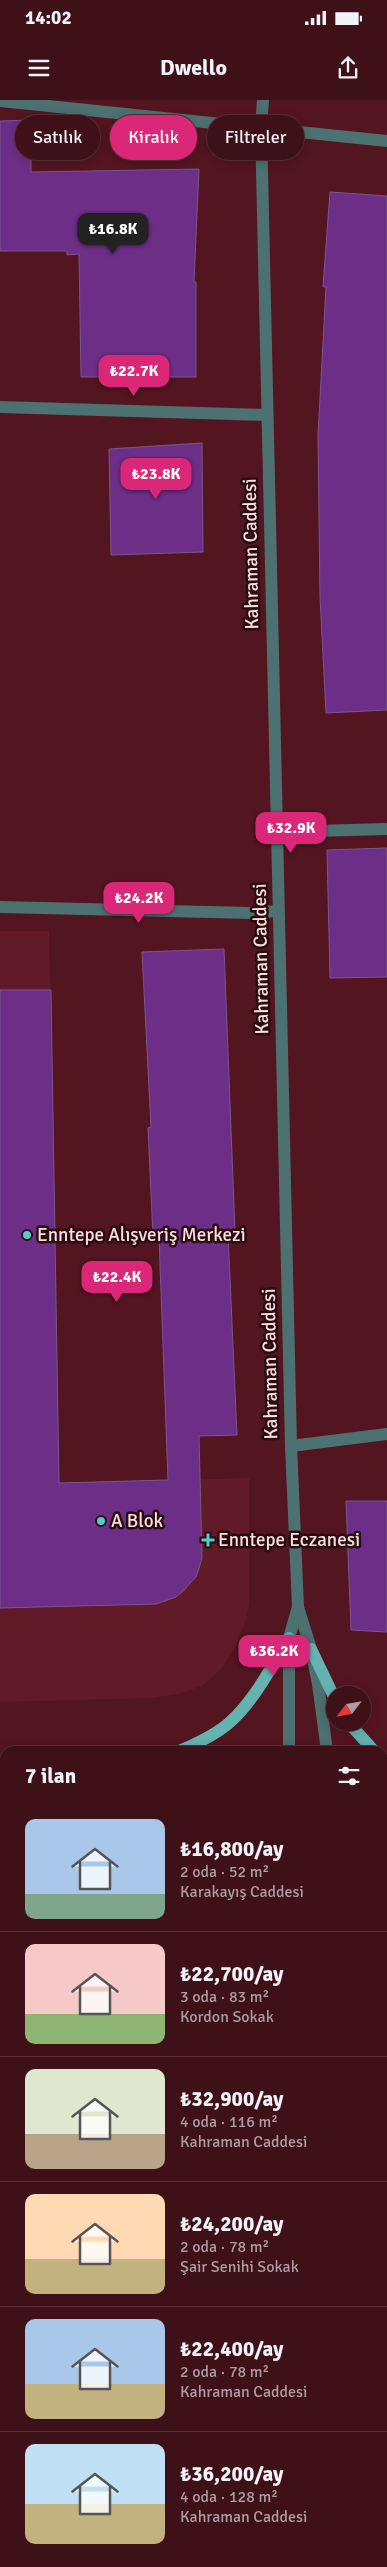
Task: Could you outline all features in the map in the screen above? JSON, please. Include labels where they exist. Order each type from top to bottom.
[{"type":"main road","points":[[189,1746],[230,1723],[248,1701],[289,1638]]},
{"type":"main road","points":[[311,1649],[329,1686]]},
{"type":"main road","points":[[356,1731],[370,1746]]},
{"type":"street","name":"Kahraman Caddesi","points":[[262,115],[263,100]]},
{"type":"street","points":[[0,101],[207,122]]},
{"type":"street","points":[[304,132],[387,141]]},
{"type":"street","name":"Kahraman Caddesi","points":[[262,160],[291,1446],[298,1607],[311,1649],[326,1746]]},
{"type":"street","points":[[0,407],[267,415]]},
{"type":"street","points":[[278,832],[387,829]]},
{"type":"street","points":[[0,906],[242,912],[278,911]]},
{"type":"street","points":[[291,1446],[387,1434]]},
{"type":"street","name":"Kahraman Caddesi","points":[[289,1746],[289,1638],[298,1607]]},
{"type":"shaded area","name":"Enntepe Alışveriş Merkezi","points":[[0,931],[49,931],[59,1483],[249,1478],[249,1604],[247,1617],[236,1645],[222,1668],[202,1686],[178,1694],[153,1698],[0,1702]]},
{"type":"building","points":[[0,121],[15,121],[15,160],[31,160],[31,172],[199,169],[194,282],[196,282],[196,377],[81,377],[79,254],[67,255],[67,251],[0,251]]},
{"type":"building","points":[[330,192],[387,196],[387,710],[326,713],[320,597],[318,435],[326,287],[323,287]]},
{"type":"building","points":[[202,443],[203,552],[111,555],[109,449]]},
{"type":"building","points":[[387,848],[387,977],[330,978],[327,850]]},
{"type":"building","points":[[224,949],[235,1232],[228,1233],[237,1435],[199,1436],[202,1558],[196,1577],[176,1597],[156,1604],[0,1608],[0,990],[51,990],[59,1483],[168,1480],[159,1237],[153,1237],[148,1128],[151,1127],[142,952]]},
{"type":"building","points":[[346,1501],[387,1501],[387,1632],[351,1630]]},
{"type":"place","name":"Enntepe Alışveriş Merkezi","points":[[27,1235]]},
{"type":"place","name":"A Blok","points":[[101,1521]]},
{"type":"place","name":"Enntepe Eczanesi","points":[[208,1540]]}]
